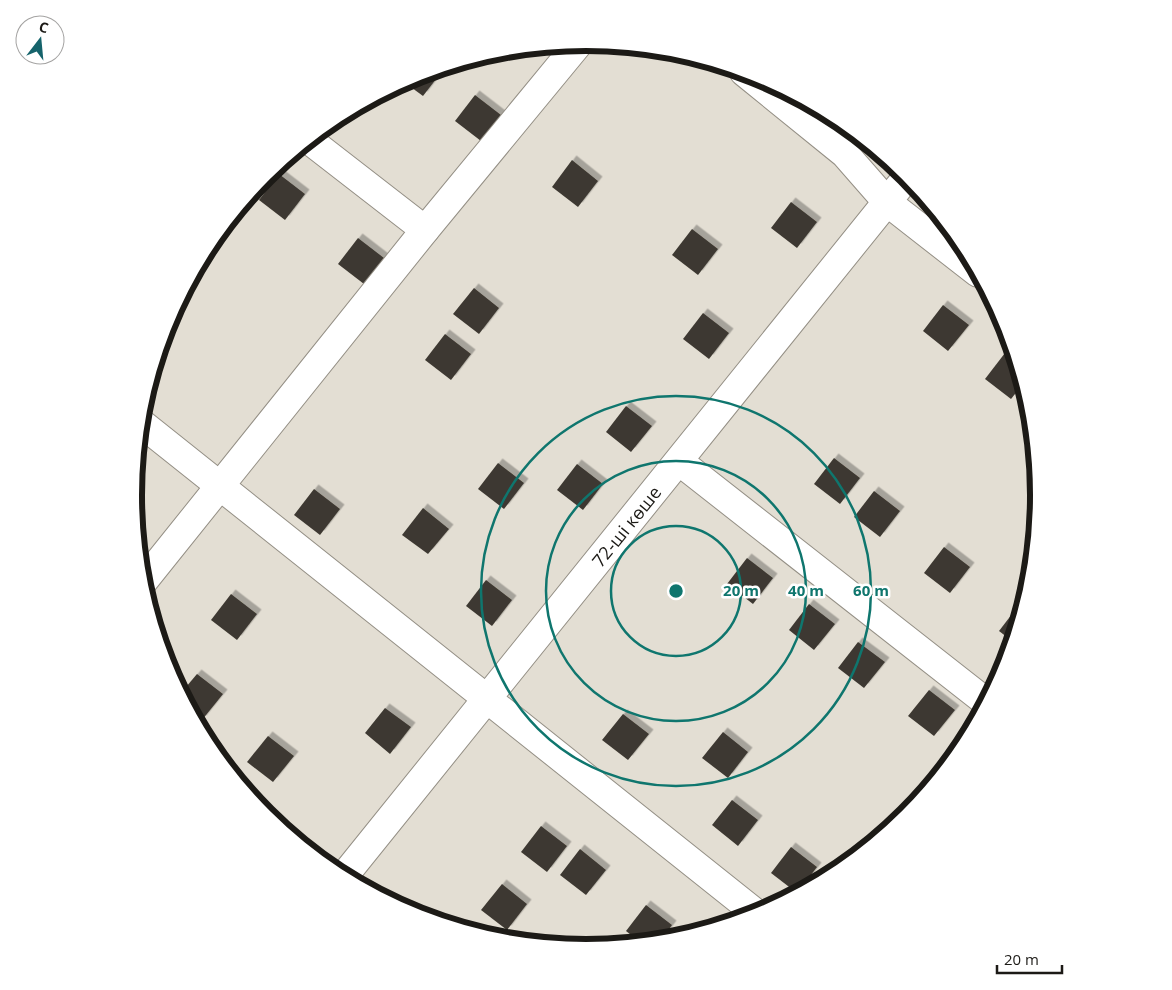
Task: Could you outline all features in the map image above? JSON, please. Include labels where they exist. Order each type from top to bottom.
[{"type":"street","points":[[150,574],[425,230],[572,51]]},
{"type":"street","points":[[765,89],[845,154],[888,202],[963,261]]},
{"type":"street","points":[[314,144],[425,230]]},
{"type":"street","name":"72-ші көше","points":[[349,870],[680,462],[902,183]]},
{"type":"street","points":[[147,429],[486,701],[749,908]]},
{"type":"street","points":[[680,462],[980,698]]},
{"type":"building","points":[[438,77],[423,96],[411,87]]},
{"type":"building","points":[[475,95],[501,115],[481,141],[455,121]]},
{"type":"building","points":[[572,160],[598,181],[578,207],[552,187]]},
{"type":"building","points":[[279,174],[305,194],[285,220],[259,200]]},
{"type":"building","points":[[791,202],[817,222],[797,248],[771,228]]},
{"type":"building","points":[[692,229],[718,249],[698,275],[672,255]]},
{"type":"building","points":[[358,238],[384,258],[364,284],[338,264]]},
{"type":"building","points":[[474,288],[499,308],[479,334],[453,314]]},
{"type":"building","points":[[943,305],[969,325],[948,351],[923,331]]},
{"type":"building","points":[[703,313],[729,333],[709,359],[683,339]]},
{"type":"building","points":[[445,334],[471,354],[451,380],[425,360]]},
{"type":"building","points":[[1005,353],[1017,391],[1011,399],[985,379]]},
{"type":"building","points":[[626,406],[652,426],[631,452],[606,432]]},
{"type":"building","points":[[834,458],[860,478],[840,504],[814,484]]},
{"type":"building","points":[[498,463],[524,483],[504,509],[478,489]]},
{"type":"building","points":[[577,464],[603,484],[583,510],[557,490]]},
{"type":"building","points":[[314,489],[340,509],[320,535],[294,515]]},
{"type":"building","points":[[874,491],[900,511],[880,537],[854,517]]},
{"type":"building","points":[[423,508],[449,529],[428,554],[402,535]]},
{"type":"building","points":[[944,547],[970,567],[950,593],[924,573]]},
{"type":"building","points":[[747,558],[773,578],[753,604],[727,584]]},
{"type":"building","points":[[486,580],[512,600],[492,626],[466,606]]},
{"type":"building","points":[[231,594],[257,614],[237,640],[211,620]]},
{"type":"building","points":[[809,604],[835,624],[814,650],[789,630]]},
{"type":"building","points":[[1015,610],[1006,637],[999,631]]},
{"type":"building","points":[[858,642],[885,662],[864,688],[838,668]]},
{"type":"building","points":[[197,674],[223,694],[203,719],[186,687]]},
{"type":"building","points":[[929,690],[955,710],[934,736],[908,716]]},
{"type":"building","points":[[385,708],[411,727],[390,754],[365,733]]},
{"type":"building","points":[[623,714],[649,734],[628,760],[602,740]]},
{"type":"building","points":[[723,732],[748,752],[728,778],[702,758]]},
{"type":"building","points":[[268,736],[294,756],[273,782],[247,762]]},
{"type":"building","points":[[732,800],[758,820],[738,846],[712,825]]},
{"type":"building","points":[[541,826],[567,846],[547,872],[521,852]]},
{"type":"building","points":[[791,847],[817,867],[808,879],[791,888],[771,873]]},
{"type":"building","points":[[580,849],[606,870],[586,895],[560,875]]},
{"type":"building","points":[[502,884],[527,904],[507,930],[481,910]]},
{"type":"building","points":[[646,905],[672,925],[668,931],[644,935],[633,936],[626,931]]}]
